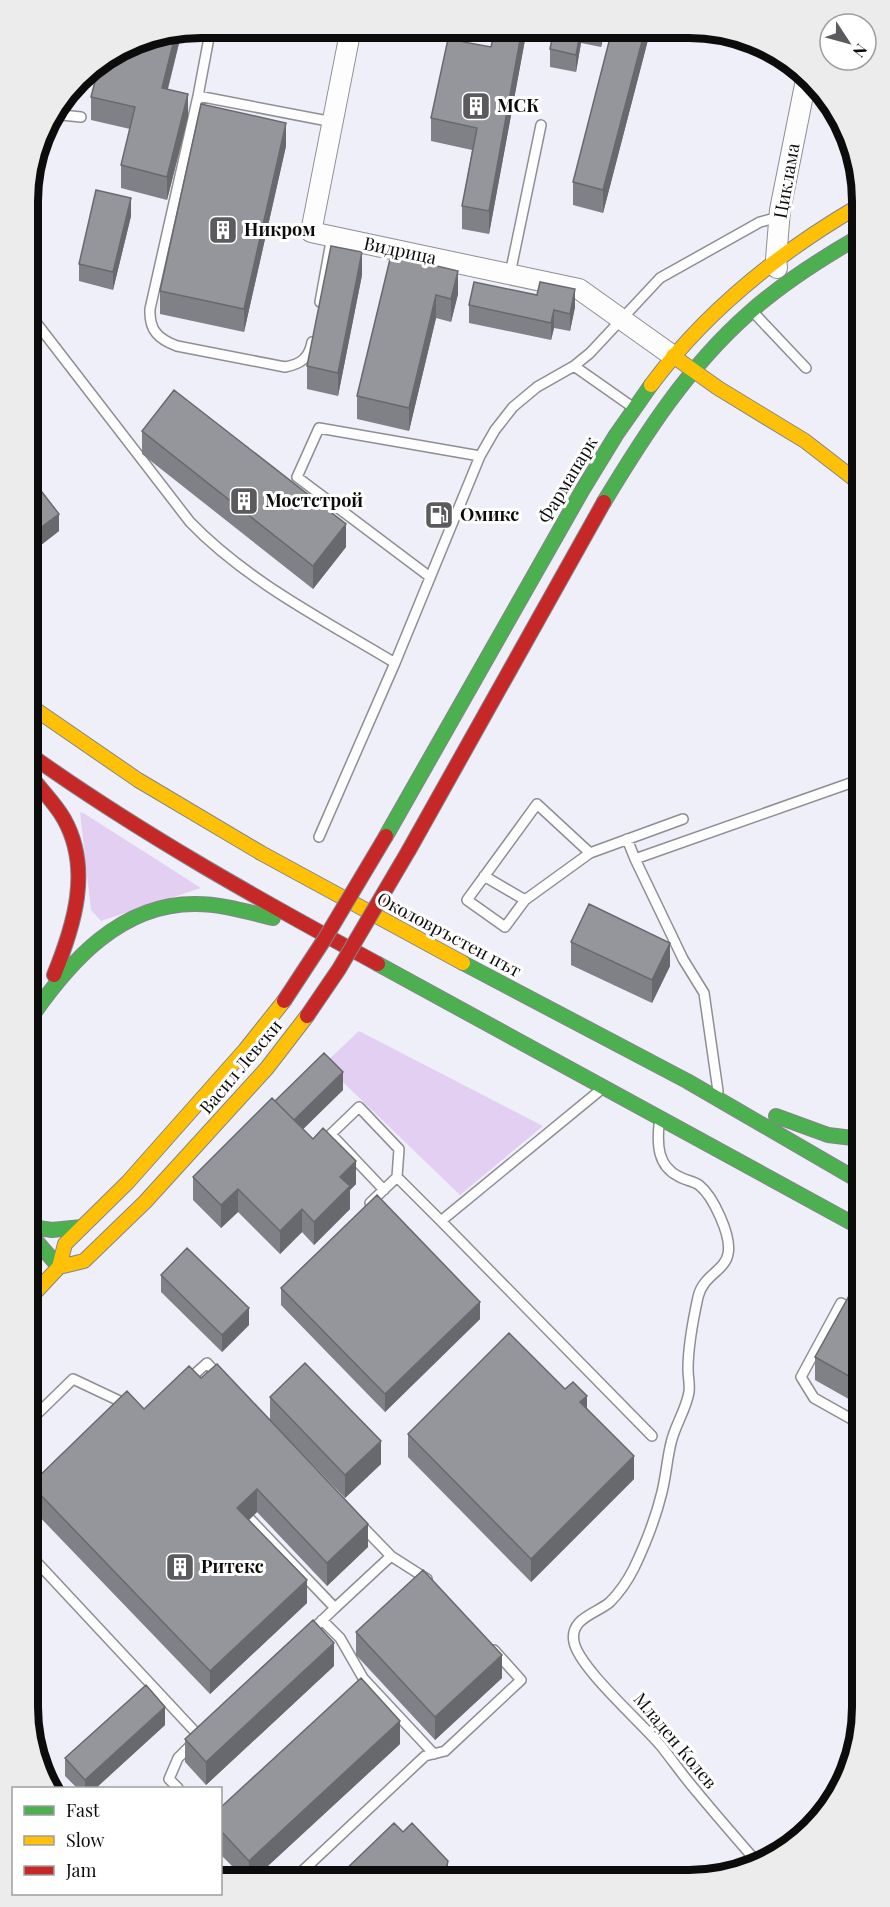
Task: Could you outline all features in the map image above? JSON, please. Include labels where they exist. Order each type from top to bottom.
[{"type":"main road","name":"Фармапарк","points":[[386,836],[551,545],[634,408],[673,356],[735,293],[807,237],[852,210]]},
{"type":"main road","points":[[693,371],[718,342],[752,310],[819,261],[852,241]]},
{"type":"main road","points":[[673,356],[740,402],[805,441],[852,477]]},
{"type":"main road","name":"Васил Левски","points":[[59,1267],[84,1261],[145,1202],[260,1076],[307,1016],[339,969],[409,850],[627,466],[656,421],[693,371]]},
{"type":"main road","name":"Околовръстен път","points":[[38,711],[138,780],[261,853],[687,1082],[852,1177]]},
{"type":"main road","points":[[38,761],[175,850],[307,926],[852,1223]]},
{"type":"main road","points":[[38,785],[65,821],[77,858],[79,888],[74,920],[65,951],[47,993]]},
{"type":"main road","name":"Васил Левски","points":[[38,1290],[59,1267],[65,1244],[128,1182],[209,1091],[284,1001],[324,940],[386,836]]},
{"type":"main road","points":[[38,1007],[76,960],[101,937],[127,919],[156,909],[188,903],[218,905],[307,926]]},
{"type":"main road","points":[[687,1082],[718,1091],[803,1126],[844,1139],[852,1139]]},
{"type":"main road","points":[[38,1228],[52,1230],[82,1227]]},
{"type":"main road","points":[[38,1242],[59,1267]]},
{"type":"street","name":"Видрица","points":[[349,37],[311,232],[579,289],[673,356]]},
{"type":"street","name":"Циклама","points":[[780,288],[776,259],[780,217],[805,85]]},
{"type":"lane","points":[[209,37],[150,309],[150,320],[155,333],[164,341],[285,367],[297,365],[305,359],[310,350],[315,328]]},
{"type":"lane","points":[[198,96],[333,122]]},
{"type":"lane","points":[[62,115],[81,117]]},
{"type":"lane","points":[[510,274],[541,125]]},
{"type":"lane","points":[[319,837],[395,663],[480,456],[495,430],[513,407],[537,387],[574,366],[590,353],[660,278],[760,222],[780,217]]},
{"type":"lane","points":[[317,316],[332,236]]},
{"type":"lane","points":[[752,310],[806,368]]},
{"type":"lane","points":[[38,325],[190,522],[213,546],[254,577],[395,663]]},
{"type":"lane","points":[[574,366],[634,408]]},
{"type":"lane","points":[[430,578],[297,477],[319,428],[480,456]]},
{"type":"lane","points":[[635,859],[852,782]]},
{"type":"lane","points":[[590,853],[537,804],[467,900],[505,927],[525,900],[590,853],[683,819]]},
{"type":"lane","points":[[627,840],[683,959],[704,993],[718,1091]]},
{"type":"lane","points":[[484,876],[525,900]]},
{"type":"lane","points":[[441,1221],[604,1087]]},
{"type":"lane","points":[[359,1214],[384,1190],[397,1177],[399,1149],[359,1107],[331,1134],[384,1190]]},
{"type":"lane","name":"Младен Колев","points":[[660,1118],[658,1143],[664,1166],[676,1175],[698,1184],[708,1194],[728,1239],[728,1255],[723,1265],[704,1282],[699,1295],[689,1360],[689,1390],[685,1408],[671,1441],[662,1494],[634,1569],[609,1603],[584,1617],[576,1626],[573,1640],[578,1653],[596,1676],[660,1744],[695,1790],[752,1857]]},
{"type":"lane","points":[[397,1177],[652,1436]]},
{"type":"lane","points":[[852,1309],[841,1303],[801,1377],[814,1398],[852,1419]]},
{"type":"lane","points":[[183,1386],[207,1363],[231,1388]]},
{"type":"lane","points":[[38,1413],[73,1379],[141,1412]]},
{"type":"lane","points":[[351,1514],[391,1556],[431,1582]]},
{"type":"lane","points":[[250,1519],[335,1608]]},
{"type":"lane","points":[[306,1636],[391,1556]]},
{"type":"lane","points":[[38,1563],[200,1737]]},
{"type":"lane","points":[[322,1620],[340,1638],[363,1678],[434,1754]]},
{"type":"lane","points":[[303,1870],[425,1756],[445,1751],[521,1680],[483,1639]]},
{"type":"lane","points":[[355,1685],[363,1678]]},
{"type":"lane","points":[[177,1787],[168,1779],[178,1758],[208,1730]]},
{"type":"shaded area","points":[[80,812],[201,888],[101,921],[91,910]]},
{"type":"shaded area","points":[[359,1031],[543,1126],[460,1195],[324,1064]]},
{"type":"building","name":"МСК","points":[[493,37],[521,37],[489,211],[462,206],[477,128],[431,118],[448,39],[491,47]]},
{"type":"building","points":[[552,37],[579,37],[576,55],[550,49]]},
{"type":"building","points":[[610,37],[643,37],[603,190],[573,182]]},
{"type":"building","points":[[174,40],[162,88],[188,94],[167,177],[121,165],[135,107],[91,97],[97,75],[101,71],[138,50]]},
{"type":"building","name":"Никром","points":[[201,104],[286,123],[244,309],[160,291]]},
{"type":"building","points":[[96,190],[131,198],[113,272],[79,264]]},
{"type":"building","points":[[331,246],[362,252],[338,373],[307,366]]},
{"type":"building","points":[[391,255],[458,271],[451,299],[436,295],[409,408],[357,396]]},
{"type":"building","points":[[474,282],[537,295],[540,282],[575,289],[570,314],[554,310],[551,323],[469,305]]},
{"type":"building","name":"Мостстрой","points":[[174,390],[346,524],[313,566],[142,431]]},
{"type":"building","points":[[38,487],[59,514],[38,530]]},
{"type":"building","points":[[589,904],[670,943],[652,980],[571,942]]},
{"type":"building","points":[[324,1053],[343,1072],[294,1120],[275,1101]]},
{"type":"building","points":[[272,1098],[313,1139],[323,1128],[356,1161],[340,1177],[350,1186],[314,1222],[302,1209],[280,1231],[238,1189],[221,1205],[193,1177]]},
{"type":"building","points":[[377,1195],[480,1302],[385,1394],[281,1288]]},
{"type":"building","points":[[187,1248],[249,1308],[222,1335],[161,1275]]},
{"type":"building","points":[[850,1294],[852,1295],[852,1378],[815,1357]]},
{"type":"building","points":[[509,1333],[565,1389],[573,1382],[587,1396],[580,1402],[634,1456],[531,1559],[408,1434]]},
{"type":"building","points":[[305,1363],[381,1441],[345,1475],[270,1397]]},
{"type":"building","points":[[217,1364],[368,1524],[327,1563],[257,1489],[237,1508],[307,1580],[210,1671],[38,1492],[38,1477],[127,1391],[144,1409],[189,1366],[201,1378]]},
{"type":"building","points":[[423,1570],[502,1655],[435,1717],[356,1632]]},
{"type":"building","points":[[313,1620],[334,1643],[206,1762],[185,1739]]},
{"type":"building","points":[[361,1678],[400,1721],[249,1861],[222,1832],[222,1806]]},
{"type":"building","points":[[146,1685],[165,1707],[85,1780],[65,1758]]},
{"type":"building","points":[[394,1823],[403,1832],[412,1823],[448,1861],[446,1870],[345,1870]]},
{"type":"traffic: fast","points":[[604,502],[635,451],[669,402],[706,356],[761,303],[787,283],[852,241]]},
{"type":"traffic: fast","points":[[386,836],[583,489],[616,435],[651,385]]},
{"type":"traffic: fast","points":[[38,1008],[80,957],[121,925],[144,914],[169,906],[206,904],[273,918]]},
{"type":"traffic: fast","points":[[463,963],[687,1081],[852,1177]]},
{"type":"traffic: fast","points":[[378,964],[852,1223]]},
{"type":"traffic: fast","points":[[776,1116],[828,1135],[852,1138]]},
{"type":"traffic: fast","points":[[38,1228],[52,1230],[82,1227]]},
{"type":"traffic: fast","points":[[38,1243],[59,1267]]},
{"type":"traffic: slow","points":[[651,385],[695,333],[745,286],[799,244],[852,210]]},
{"type":"traffic: slow","points":[[673,356],[718,388],[805,441],[852,477]]},
{"type":"traffic: slow","points":[[38,711],[138,780],[261,853],[463,963]]},
{"type":"traffic: slow","points":[[38,1290],[59,1267],[65,1244],[128,1182],[245,1050],[284,1001]]},
{"type":"traffic: slow","points":[[59,1267],[84,1261],[145,1202],[267,1068],[307,1016]]},
{"type":"traffic: jam","points":[[409,850],[604,502]]},
{"type":"traffic: jam","points":[[38,760],[113,811],[200,864],[378,964]]},
{"type":"traffic: jam","points":[[38,785],[64,819],[77,858],[77,897],[68,937],[54,975]]},
{"type":"traffic: jam","points":[[284,1001],[324,940],[386,836]]},
{"type":"traffic: jam","points":[[307,1016],[339,969],[409,850]]},
{"type":"place","name":"МСК","points":[[476,106]]},
{"type":"place","name":"Никром","points":[[223,230]]},
{"type":"place","name":"Мостстрой","points":[[244,501]]},
{"type":"place","name":"Омикс","points":[[439,515]]},
{"type":"place","name":"Ритекс","points":[[180,1567]]}]
